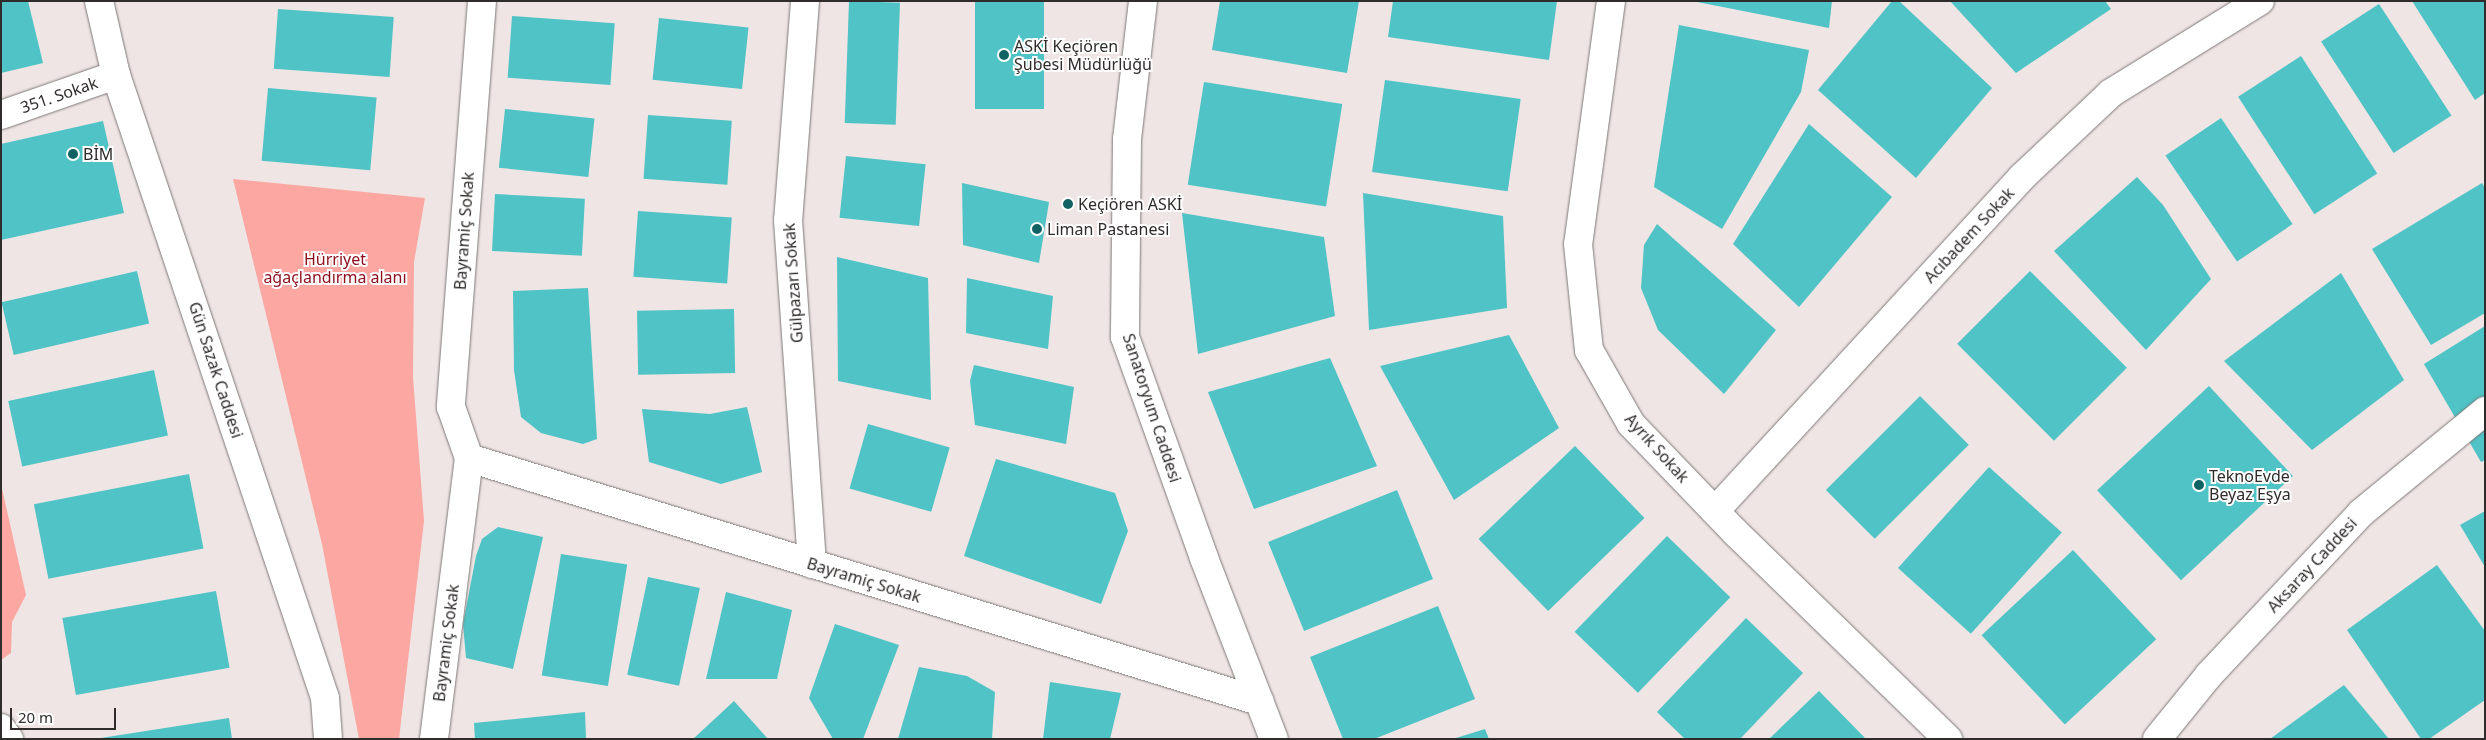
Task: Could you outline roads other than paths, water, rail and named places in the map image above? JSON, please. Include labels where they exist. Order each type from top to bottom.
[{"type":"street","name":"Gün Sazak Caddesi","points":[[98,1],[116,75],[325,698],[328,739]]},
{"type":"street","name":"Bayramiç Sokak","points":[[434,739],[469,458],[450,407],[482,1]]},
{"type":"street","name":"Gülpazarı Sokak","points":[[805,1],[788,220],[812,564]]},
{"type":"street","name":"Sanatoryum Caddesi","points":[[1143,1],[1127,139],[1126,337],[1204,558],[1274,739]]},
{"type":"street","name":"Ayrık Sokak","points":[[1611,1],[1578,244],[1589,350],[1631,424],[1715,511],[1948,739]]},
{"type":"street","name":"Acıbadem Sokak","points":[[1715,511],[2022,177],[2111,93],[2260,1]]},
{"type":"street","name":"351. Sokak","points":[[1,115],[116,75]]},
{"type":"street","name":"Aksaray Caddesi","points":[[2157,739],[2209,675],[2361,513],[2485,411]]},
{"type":"street","name":"Bayramiç Sokak","points":[[469,458],[1259,702]]},
{"type":"street","points":[[1,728],[9,739]]},
{"type":"place","name":"ASKİ Keçiören Şubesi Müdürlüğü","points":[[1004,55]]},
{"type":"place","name":"BİM","points":[[73,154]]},
{"type":"place","name":"Keçiören ASKİ","points":[[1068,204]]},
{"type":"place","name":"Liman Pastanesi","points":[[1037,229]]},
{"type":"place","name":"TeknoEvde Beyaz Eşya","points":[[2199,485]]},
{"type":"park label","name":"Hürriyet ağaçlandırma alanı","points":[[335,268]]}]
